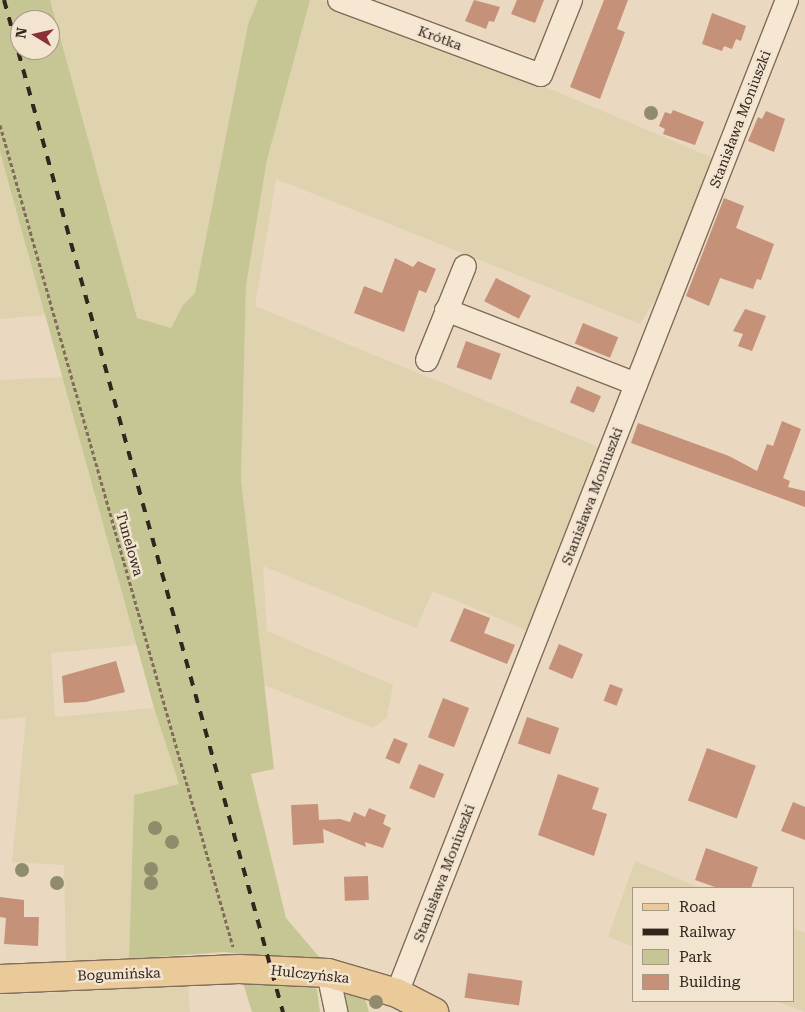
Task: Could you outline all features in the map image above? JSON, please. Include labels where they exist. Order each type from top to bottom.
[{"type":"main road","name":"Hulczyńska","points":[[239,969],[328,973],[397,993],[434,1012]]},
{"type":"main road","name":"Bogumińska","points":[[0,979],[239,969]]},
{"type":"street","name":"Krótka","points":[[339,0],[541,75],[571,0]]},
{"type":"street","name":"Stanisława Moniuszki","points":[[397,993],[787,0]]},
{"type":"street","points":[[427,360],[465,266]]},
{"type":"street","points":[[446,310],[636,384]]},
{"type":"street","points":[[328,973],[336,1012]]},
{"type":"path","name":"Tunelowa","points":[[0,125],[239,969]]},
{"type":"shaded area","points":[[50,0],[258,0],[248,24],[195,293],[183,305],[171,328],[137,319],[60,37],[60,10],[53,10]]},
{"type":"shaded area","points":[[310,0],[322,0],[553,90],[713,158],[666,282],[640,324],[276,179],[255,306],[601,448],[531,632],[433,591],[416,628],[263,566],[267,631],[393,685],[387,717],[373,728],[264,685],[241,479],[246,286],[267,160]]},
{"type":"shaded area","points":[[0,152],[46,315],[0,319]]},
{"type":"shaded area","points":[[63,377],[138,645],[51,653],[55,717],[154,708],[179,784],[134,795],[129,959],[66,968],[64,865],[12,862],[26,717],[0,720],[0,380]]},
{"type":"shaded area","points":[[635,861],[698,887],[632,887],[632,946],[608,937]]},
{"type":"shaded area","points":[[795,929],[805,933],[805,1012],[778,1002],[795,1002]]},
{"type":"shaded area","points":[[188,986],[190,1012],[0,1012],[0,995]]},
{"type":"green space","points":[[0,0],[50,0],[53,10],[10,10],[10,60],[60,60],[60,37],[137,318],[171,328],[183,305],[195,293],[248,24],[258,0],[310,0],[267,160],[246,286],[241,479],[274,769],[251,774],[286,918],[326,965],[224,952],[129,959],[134,795],[179,784],[154,708],[0,152]]},
{"type":"green space","points":[[243,983],[286,983],[317,989],[320,1012],[252,1012]]},
{"type":"green space","points":[[327,990],[364,994],[369,1012],[332,1012]]},
{"type":"building","points":[[474,0],[500,7],[494,22],[489,21],[486,29],[465,21]]},
{"type":"building","points":[[517,0],[544,0],[535,23],[511,14]]},
{"type":"building","points":[[604,0],[628,0],[617,29],[625,32],[600,99],[570,87]]},
{"type":"building","points":[[712,13],[746,26],[741,41],[736,39],[732,49],[724,46],[722,51],[702,44]]},
{"type":"building","points":[[673,110],[704,122],[695,145],[663,134],[665,129],[659,126],[665,112],[671,114]]},
{"type":"building","points":[[766,111],[785,119],[774,152],[748,141],[758,117],[762,119]]},
{"type":"building","points":[[724,198],[744,206],[736,228],[774,244],[761,280],[757,279],[753,289],[720,278],[709,306],[686,296]]},
{"type":"building","points":[[395,258],[413,267],[418,261],[436,269],[426,293],[419,290],[404,332],[354,313],[364,286],[382,293]]},
{"type":"building","points":[[496,278],[531,296],[519,319],[484,301]]},
{"type":"building","points":[[745,309],[766,316],[752,351],[738,346],[743,334],[733,331]]},
{"type":"building","points":[[583,323],[618,337],[610,358],[575,343]]},
{"type":"building","points":[[466,341],[501,354],[491,380],[456,367]]},
{"type":"building","points":[[577,386],[601,396],[594,413],[570,403]]},
{"type":"building","points":[[782,421],[801,429],[783,478],[790,481],[788,487],[805,491],[805,507],[631,443],[638,423],[729,456],[757,471],[767,444],[773,446]]},
{"type":"building","points":[[464,608],[490,618],[484,633],[515,645],[507,664],[450,641]]},
{"type":"building","points":[[559,644],[583,654],[572,679],[548,669]]},
{"type":"building","points":[[116,661],[125,692],[86,702],[64,703],[62,676]]},
{"type":"building","points":[[610,684],[623,689],[617,706],[604,701]]},
{"type":"building","points":[[443,698],[469,708],[454,747],[428,737]]},
{"type":"building","points":[[527,717],[559,728],[550,755],[518,743]]},
{"type":"building","points":[[394,738],[408,744],[399,764],[385,758]]},
{"type":"building","points":[[707,748],[756,766],[737,818],[688,801]]},
{"type":"building","points":[[419,764],[444,774],[434,798],[409,788]]},
{"type":"building","points":[[558,774],[599,788],[592,809],[607,814],[594,856],[538,835]]},
{"type":"building","points":[[793,802],[805,807],[805,840],[781,831]]},
{"type":"building","points":[[318,804],[319,820],[340,819],[350,822],[354,812],[365,817],[369,808],[386,815],[383,824],[391,828],[383,848],[365,842],[366,847],[323,829],[324,843],[293,845],[291,805]]},
{"type":"building","points":[[706,848],[758,867],[751,887],[715,887],[695,880]]},
{"type":"building","points":[[368,876],[369,900],[345,901],[344,877]]},
{"type":"building","points":[[0,897],[24,900],[24,917],[39,917],[38,946],[4,944],[6,918],[0,917]]},
{"type":"building","points":[[468,973],[522,981],[519,1005],[465,998]]},
{"type":"railway","points":[[4,0],[283,1012]]}]
